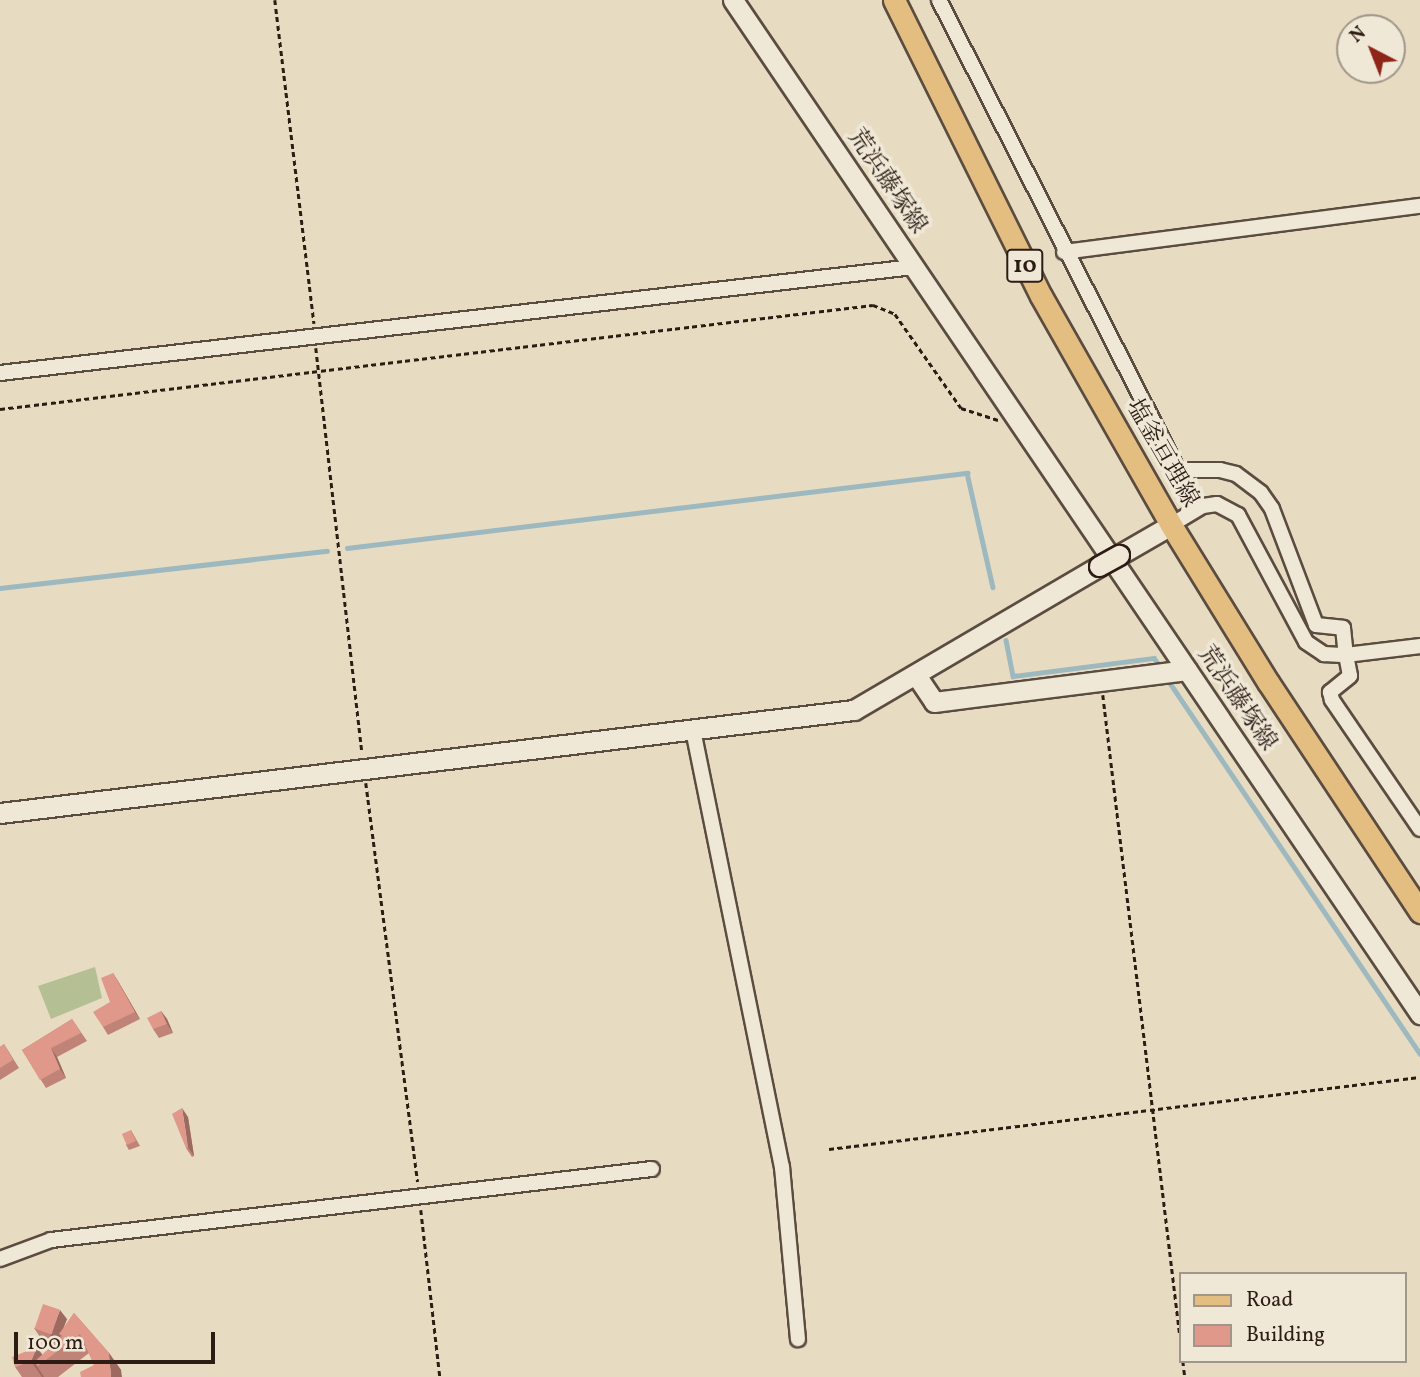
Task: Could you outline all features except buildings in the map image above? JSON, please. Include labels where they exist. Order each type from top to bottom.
[{"type":"main road","name":"塩釜亘理線","points":[[894,0],[1041,296],[1171,525],[1420,912]]},
{"type":"street","name":"荒浜藤塚線","points":[[733,0],[1420,1014]]},
{"type":"street","points":[[939,0],[1064,252],[1178,470],[1220,470],[1236,474],[1261,493],[1272,509],[1316,625],[1343,628],[1350,676],[1330,692],[1332,699],[1420,829]]},
{"type":"street","points":[[1064,252],[1420,206]]},
{"type":"street","points":[[0,373],[316,339],[914,267]]},
{"type":"street","points":[[0,813],[854,710],[1203,506],[1231,508],[1306,642],[1324,654],[1346,655],[1420,646]]},
{"type":"street","points":[[916,675],[934,702],[1187,670]]},
{"type":"street","points":[[693,730],[782,1167],[798,1339]]},
{"type":"street","points":[[0,1259],[51,1240],[652,1169]]},
{"type":"path","points":[[275,0],[364,767],[420,1197],[440,1377]]},
{"type":"path","points":[[0,409],[319,368],[873,305],[895,314],[961,408],[999,420],[1014,413]]},
{"type":"path","points":[[1102,681],[1178,1320]]},
{"type":"path","points":[[829,1149],[1420,1077]]},
{"type":"green space","points":[[95,967],[102,998],[51,1019],[38,986]]},
{"type":"waterway","points":[[347,548],[967,473],[993,587]]},
{"type":"waterway","points":[[0,588],[327,551]]},
{"type":"waterway","points":[[1006,640],[1013,676],[1154,658],[1159,665]]},
{"type":"waterway","points":[[1170,683],[1420,1054]]}]
